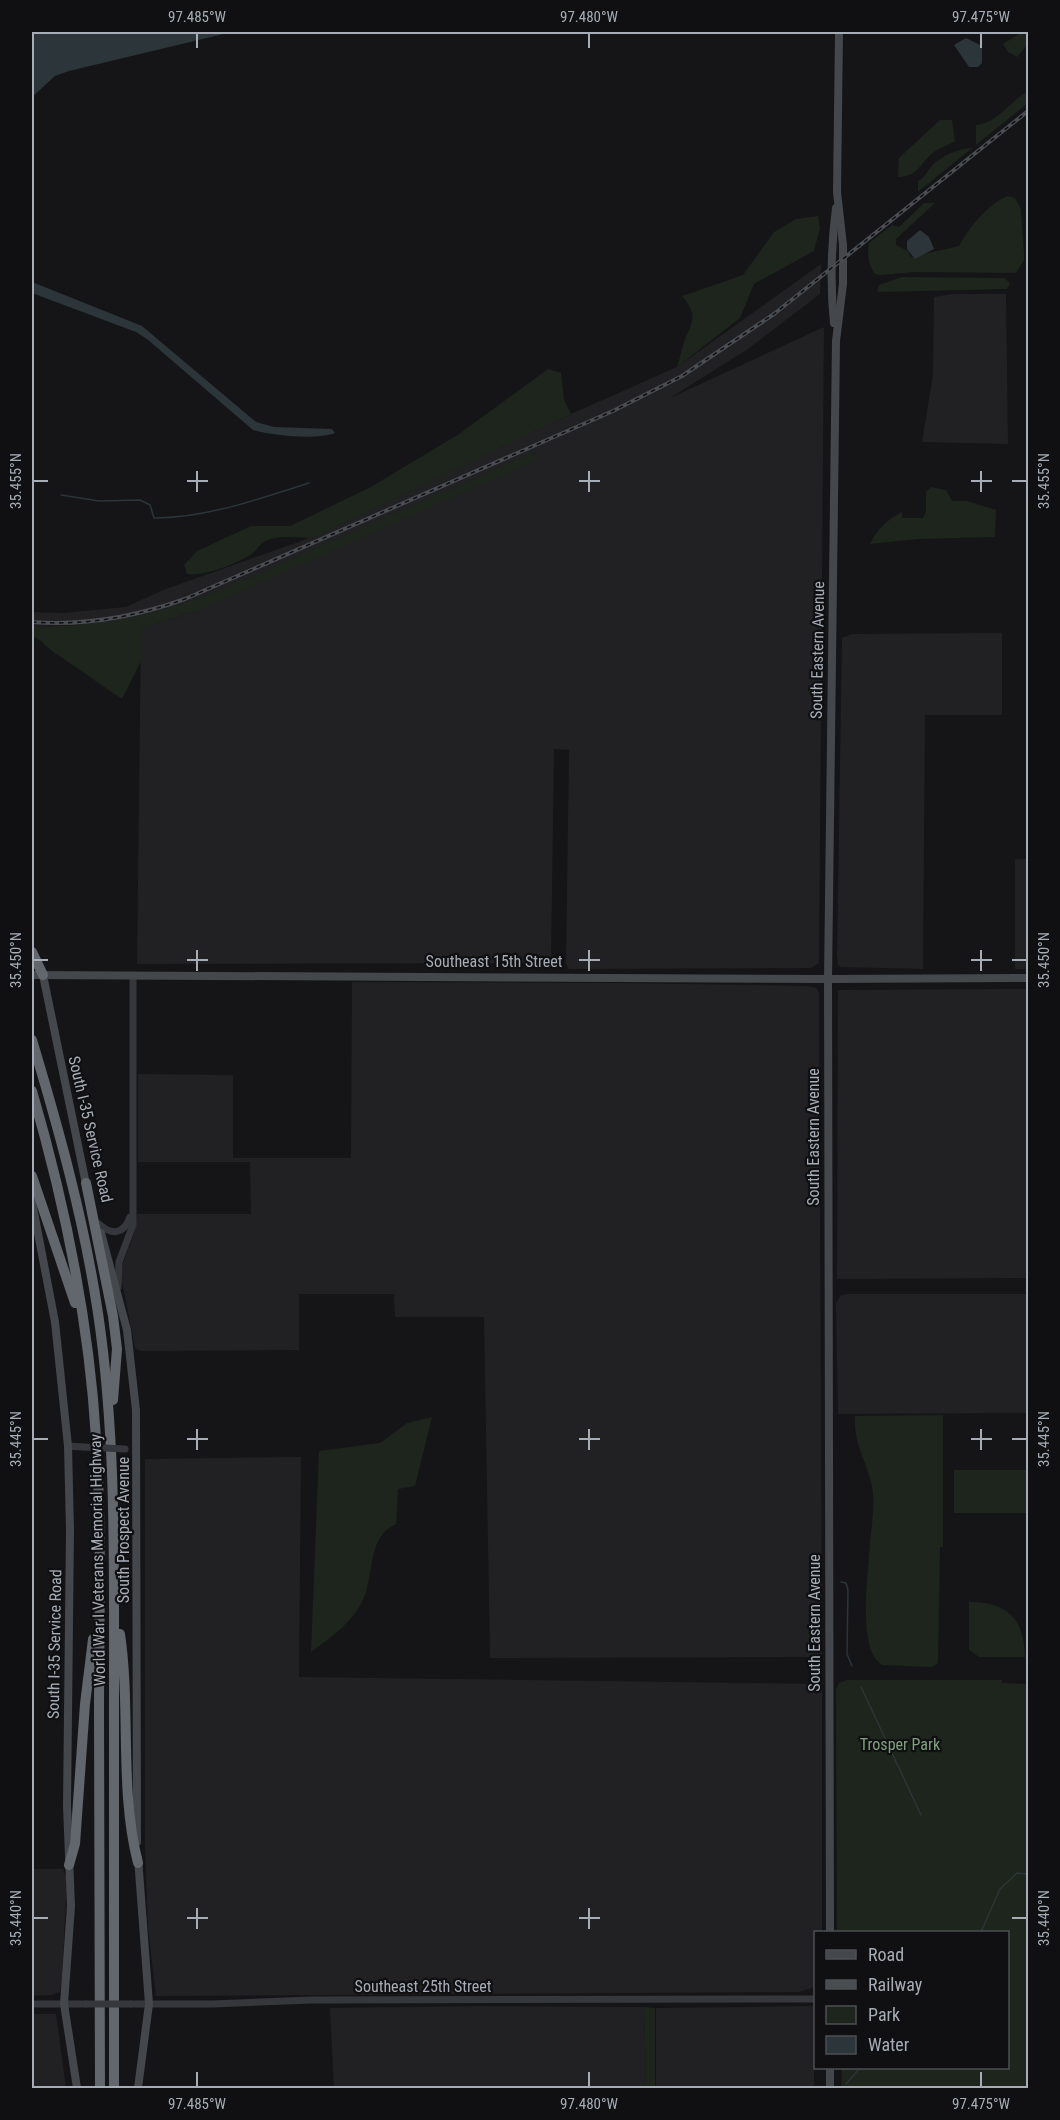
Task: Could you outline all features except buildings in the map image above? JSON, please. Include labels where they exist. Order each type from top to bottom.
[{"type":"highway","points":[[32,952],[44,975]]},
{"type":"highway","name":"World War I Veterans Memorial Highway","points":[[32,1040],[68,1164],[82,1226],[99,1325],[110,1436],[114,1599],[114,2088]]},
{"type":"highway","name":"World War I Veterans Memorial Highway","points":[[32,1091],[65,1218],[86,1335],[97,1445],[100,2088]]},
{"type":"highway","points":[[32,1176],[86,1335]]},
{"type":"highway","points":[[86,1183],[108,1287],[117,1349],[110,1436]]},
{"type":"highway","points":[[69,1865],[75,1844],[85,1704],[99,1597]]},
{"type":"highway","points":[[114,1599],[125,1666],[131,1835],[138,1863]]},
{"type":"main road","name":"South Eastern Avenue","points":[[830,1931],[828,979],[836,341],[843,284],[843,245],[837,192],[839,32]]},
{"type":"main road","name":"Southeast 15th Street","points":[[32,975],[1029,978]]},
{"type":"main road","name":"South I-35 Service Road","points":[[44,975],[86,1183],[118,1287]]},
{"type":"main road","name":"South I-35 Service Road","points":[[32,1202],[55,1322],[68,1446],[71,1906],[64,2004],[78,2088]]},
{"type":"main road","name":"South Prospect Avenue","points":[[118,1287],[132,1355],[138,1450],[138,1863],[149,2004],[138,2088]]},
{"type":"main road","points":[[830,2069],[830,2088]]},
{"type":"street","name":"South Prospect Avenue","points":[[118,1287],[119,1262],[132,1231],[133,975]]},
{"type":"street","points":[[99,1224],[107,1231],[120,1232],[131,1215]]},
{"type":"street","points":[[68,1446],[138,1450]]},
{"type":"street","name":"Southeast 25th Street","points":[[32,2004],[312,2000],[814,1999]]},
{"type":"shaded area","points":[[821,264],[820,294],[748,349],[670,398],[824,327],[819,963],[811,968],[569,969],[566,964],[569,750],[554,749],[551,963],[137,964],[141,628],[197,611],[210,596],[128,620],[97,625],[32,626],[32,612],[63,613],[126,607],[163,590],[315,536],[571,414],[677,367]]},
{"type":"shaded area","points":[[952,294],[1006,294],[1008,444],[922,442],[933,375],[934,297]]},
{"type":"shaded area","points":[[1002,633],[1002,715],[925,715],[923,969],[841,967],[838,965],[837,955],[842,638],[852,634]]},
{"type":"shaded area","points":[[1015,859],[1028,859],[1028,969],[1015,969]]},
{"type":"shaded area","points":[[352,982],[620,983],[817,988],[819,993],[822,1657],[490,1658],[484,1317],[395,1317],[394,1294],[299,1294],[299,1350],[141,1351],[135,1348],[120,1271],[135,1231],[137,1214],[251,1214],[250,1162],[138,1162],[138,1074],[233,1075],[233,1158],[351,1158]]},
{"type":"shaded area","points":[[1028,989],[1028,1278],[837,1279],[838,990]]},
{"type":"shaded area","points":[[1028,1294],[1028,1413],[838,1414],[836,1303],[841,1295]]},
{"type":"shaded area","points":[[301,1457],[299,1677],[822,1684],[822,1931],[814,1931],[814,1987],[799,1992],[156,1996],[148,1929],[145,1845],[145,1459]]},
{"type":"shaded area","points":[[32,1869],[63,1869],[67,1879],[62,1980],[60,1992],[52,1995],[32,1996]]},
{"type":"shaded area","points":[[814,2006],[814,2088],[656,2088],[656,2008]]},
{"type":"shaded area","points":[[644,2007],[646,2088],[334,2088],[330,2008]]},
{"type":"shaded area","points":[[32,2014],[56,2014],[66,2088],[32,2088]]},
{"type":"green space","points":[[1022,32],[1028,32],[1028,44],[1017,57],[1008,52],[1003,44]]},
{"type":"green space","points":[[1028,91],[1028,103],[976,145],[976,125],[991,120]]},
{"type":"green space","points":[[940,120],[952,120],[955,141],[931,154],[916,171],[898,177],[899,158]]},
{"type":"green space","points":[[972,148],[918,192],[918,181],[935,163],[955,151]]},
{"type":"green space","points":[[1007,196],[1015,198],[1021,209],[1024,260],[1016,273],[916,272],[880,275],[875,274],[871,267],[869,243],[892,225],[899,227],[924,203],[935,203],[896,239],[896,245],[908,251],[911,257],[959,246],[979,217],[992,205]]},
{"type":"green space","points":[[818,216],[820,228],[814,251],[754,284],[740,318],[677,367],[692,317],[692,312],[682,296],[743,275],[774,232],[796,219]]},
{"type":"green space","points":[[902,277],[1004,278],[1010,283],[1007,289],[877,292],[879,285]]},
{"type":"green space","points":[[548,369],[561,373],[564,400],[571,414],[312,538],[281,537],[269,540],[262,543],[252,554],[228,566],[202,574],[187,574],[184,565],[197,551],[251,526],[290,526],[369,488],[459,434]]},
{"type":"green space","points":[[533,453],[537,460],[197,611],[142,628],[141,661],[122,699],[32,636],[32,626],[72,626],[110,621],[147,614],[218,591]]},
{"type":"green space","points":[[931,487],[946,490],[952,501],[967,501],[996,510],[995,537],[918,539],[870,544],[883,525],[902,512],[902,518],[923,518],[926,511],[926,492]]},
{"type":"green space","points":[[943,1415],[943,1547],[940,1547],[938,1663],[932,1667],[882,1665],[874,1656],[869,1643],[867,1626],[866,1608],[873,1499],[870,1477],[856,1435],[855,1416]]},
{"type":"green space","points":[[432,1417],[415,1486],[398,1489],[396,1524],[386,1530],[375,1548],[366,1593],[361,1604],[345,1625],[311,1652],[319,1451],[380,1443],[407,1423]]},
{"type":"green space","points":[[954,1470],[1028,1470],[1028,1513],[954,1513]]},
{"type":"green space","points":[[969,1602],[994,1605],[1011,1615],[1021,1632],[1025,1657],[979,1657],[969,1650]]},
{"type":"green space","name":"Trosper Park","points":[[847,1680],[1002,1680],[1002,1683],[1028,1684],[1028,2088],[841,2088],[842,2069],[1009,2069],[1009,1931],[837,1931],[836,1689],[839,1683]]},
{"type":"green space","points":[[644,2007],[655,2008],[655,2088],[646,2088]]},
{"type":"water","points":[[32,32],[232,32],[69,71],[55,76],[32,97]]},
{"type":"water","points":[[966,38],[982,46],[982,63],[978,67],[969,67],[954,45]]},
{"type":"water","points":[[920,230],[929,237],[934,249],[915,259],[907,249],[907,241]]},
{"type":"water","points":[[32,282],[142,326],[256,422],[274,427],[332,429],[335,433],[295,436],[253,430],[147,339],[136,332],[32,293]]},
{"type":"waterway","points":[[61,495],[99,501],[140,500],[150,505],[154,518],[213,511],[309,483]]},
{"type":"waterway","points":[[841,1582],[846,1583],[848,1590],[847,1654],[852,1666]]},
{"type":"waterway","points":[[861,1687],[921,1815]]},
{"type":"waterway","points":[[981,1931],[1000,1889],[1017,1873],[1028,1874]]},
{"type":"waterway","points":[[846,2084],[859,2069]]},
{"type":"railway","points":[[32,622],[71,623],[110,619],[147,611],[185,599],[613,411],[682,376],[774,314],[1028,111]]}]
